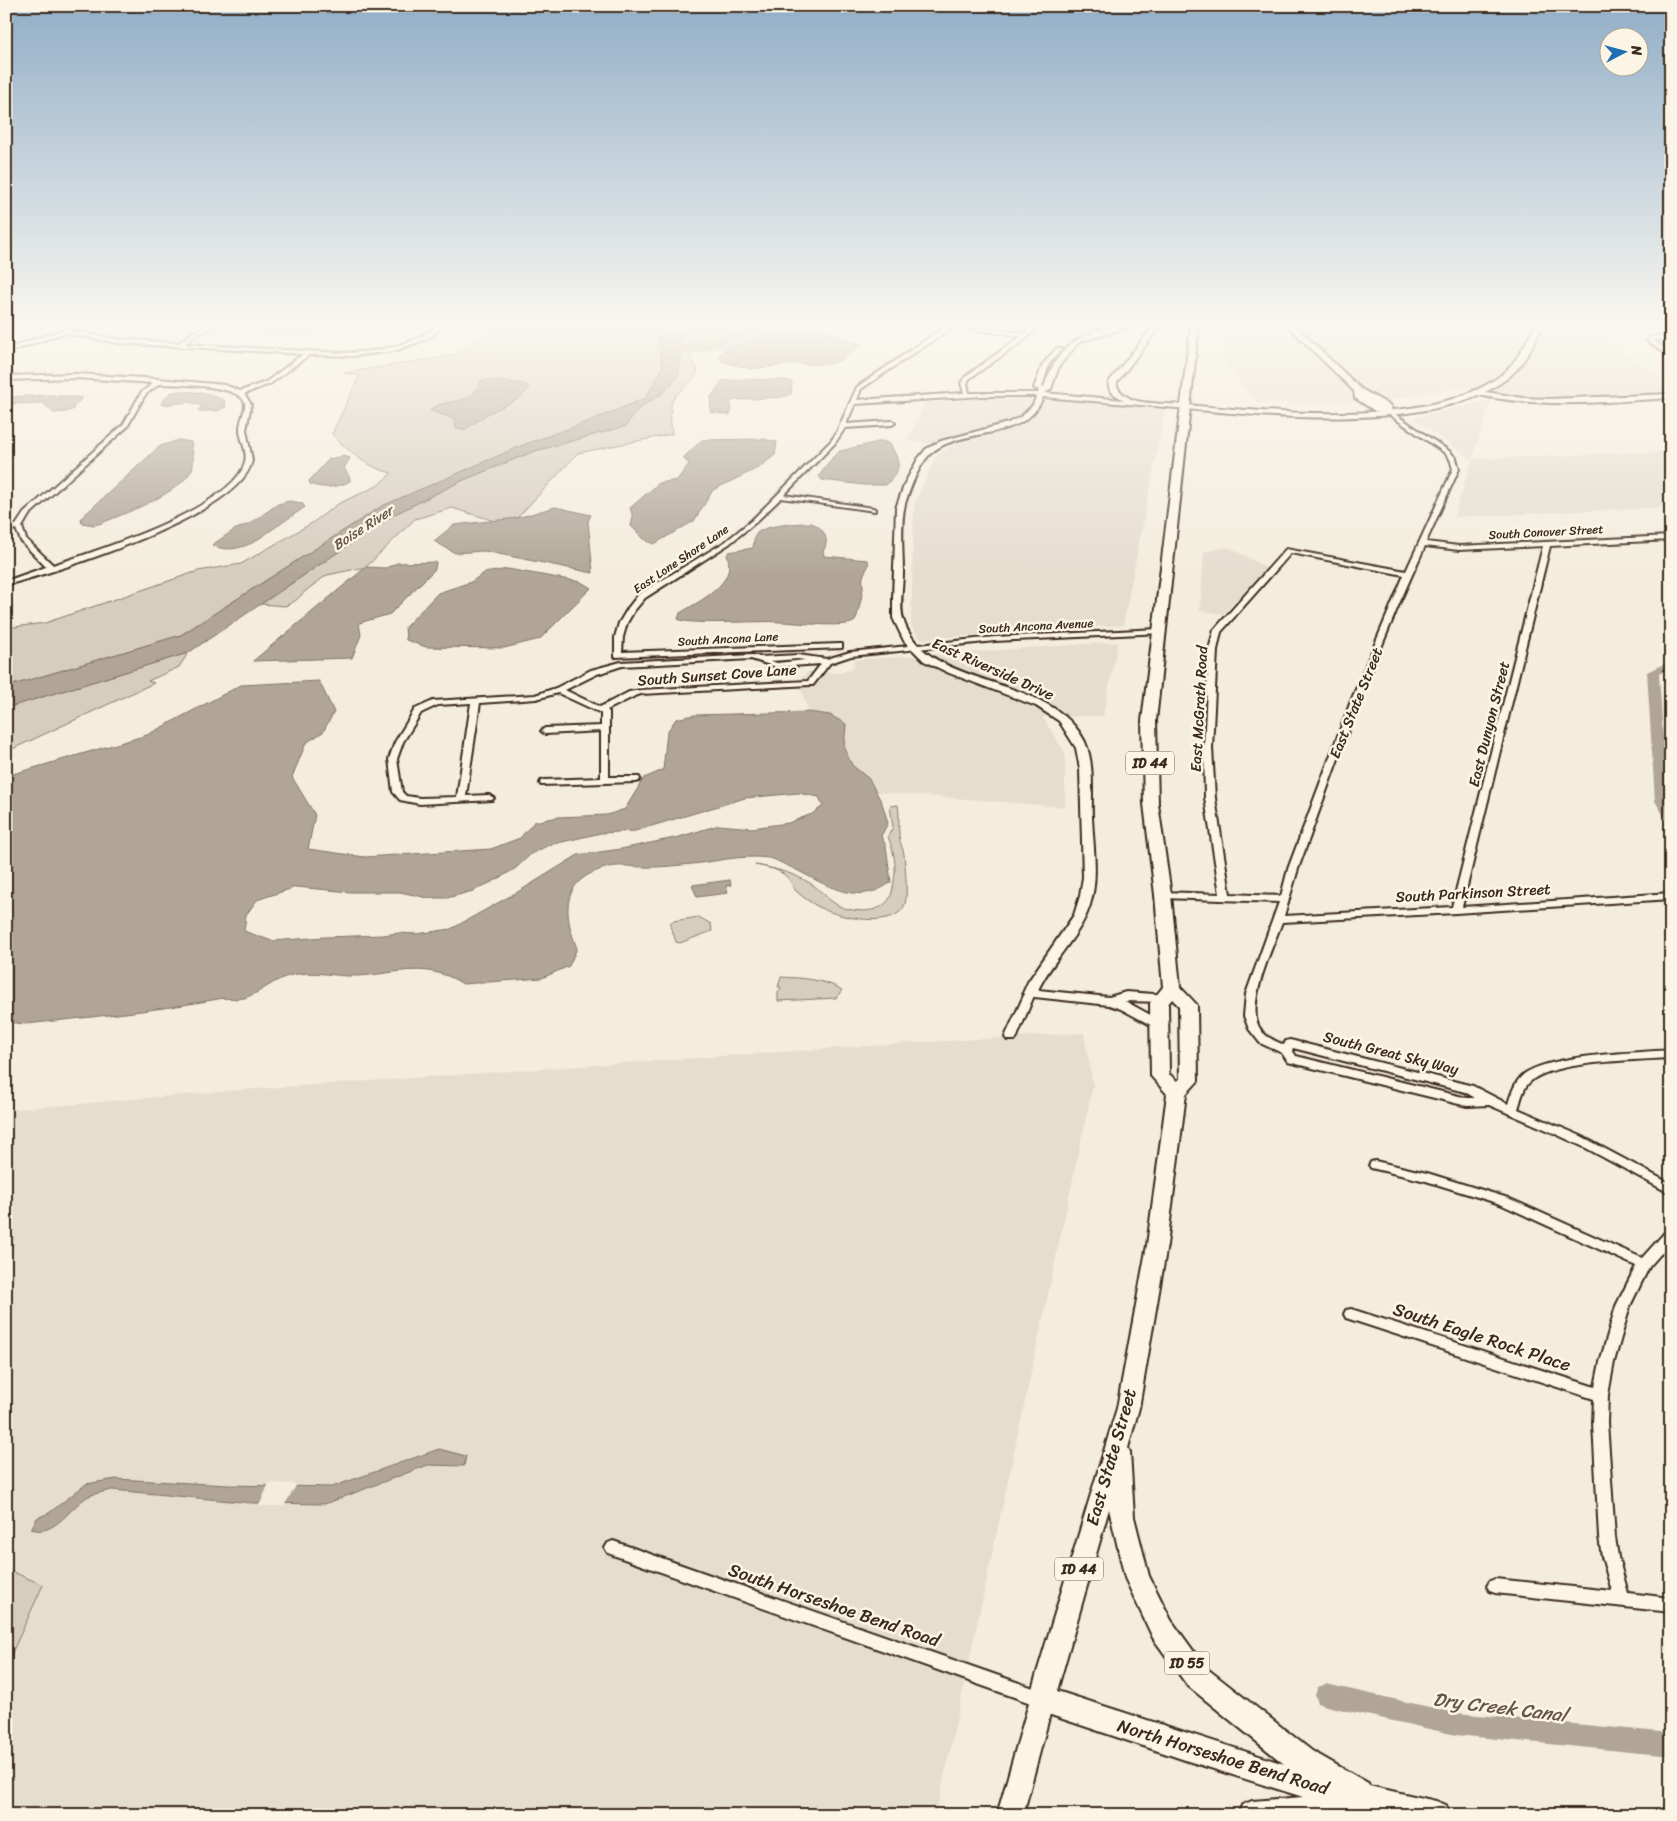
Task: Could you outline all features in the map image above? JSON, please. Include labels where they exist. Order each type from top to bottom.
[{"type":"highway","name":"ID 44","points":[[1177,1092],[1160,1076],[1159,1003],[1167,993],[1163,895],[1151,804],[1150,721],[1153,674],[1186,409]]},
{"type":"highway","name":"East State Street","points":[[1042,1699],[1128,1408],[1157,1245],[1177,1092],[1189,1081],[1188,1005],[1167,993]]},
{"type":"highway","name":"ID 55","points":[[1117,1440],[1122,1517],[1137,1578],[1162,1628],[1196,1676],[1302,1761],[1378,1804]]},
{"type":"highway","name":"North Horseshoe Bend Road","points":[[1042,1699],[1286,1780],[1378,1804],[1436,1815]]},
{"type":"highway","points":[[1252,1815],[1378,1804]]},
{"type":"main road","points":[[1214,409],[1300,415],[1351,415],[1407,409]]},
{"type":"main road","name":"East State Street","points":[[1010,1815],[1042,1699]]},
{"type":"street","points":[[51,568],[23,540],[19,528],[26,514],[125,426],[135,409]]},
{"type":"street","points":[[6,583],[132,540],[211,502],[234,484],[248,464],[249,454],[243,430],[247,409]]},
{"type":"street","name":"East Lone Shore Lane","points":[[618,656],[618,637],[622,622],[642,596],[727,543],[779,496],[833,442],[851,409]]},
{"type":"street","name":"East Riverside Drive","points":[[1011,1037],[1046,961],[1080,914],[1087,896],[1089,877],[1084,764],[1081,746],[1067,724],[1043,705],[947,668],[914,648],[903,635],[898,618],[900,506],[920,460],[930,449],[952,439],[1003,427],[1024,419],[1031,415],[1035,409]]},
{"type":"street","name":"East State Street","points":[[1254,1029],[1249,1016],[1250,994],[1285,899],[1293,869],[1348,721],[1409,574],[1456,469],[1455,463],[1447,452],[1389,412]]},
{"type":"street","points":[[843,426],[892,423]]},
{"type":"street","points":[[779,496],[873,510]]},
{"type":"street","points":[[6,529],[19,528]]},
{"type":"street","name":"South Conover Street","points":[[1422,544],[1459,548],[1671,538]]},
{"type":"street","name":"East Dunyon Street","points":[[1456,910],[1547,544]]},
{"type":"street","name":"East McGrath Road","points":[[1225,897],[1210,798],[1208,748],[1214,650],[1217,632],[1289,551],[1409,574]]},
{"type":"street","name":"South Ancona Avenue","points":[[461,799],[420,802],[403,798],[398,792],[393,759],[399,742],[415,713],[421,708],[436,703],[531,698],[559,690],[594,672],[621,664],[752,657],[776,664],[827,662],[850,654],[978,640],[1159,631]]},
{"type":"street","name":"South Ancona Lane","points":[[618,656],[839,646]]},
{"type":"street","name":"South Sunset Cove Lane","points":[[602,709],[632,694],[641,692],[810,683],[827,662]]},
{"type":"street","points":[[559,690],[602,709],[606,715],[605,780]]},
{"type":"street","points":[[476,701],[461,799],[489,798]]},
{"type":"street","points":[[545,731],[606,728]]},
{"type":"street","points":[[544,783],[636,779]]},
{"type":"street","points":[[1163,895],[1285,899]]},
{"type":"street","name":"South Parkinson Street","points":[[1277,919],[1671,896]]},
{"type":"street","points":[[1030,993],[1110,1000],[1167,993]]},
{"type":"street","points":[[1110,1000],[1126,1006],[1160,1026]]},
{"type":"street","name":"South Great Sky Way","points":[[1254,1029],[1264,1040],[1286,1050],[1290,1044],[1309,1048],[1469,1089],[1488,1101],[1512,1109],[1598,1149],[1671,1190]]},
{"type":"street","points":[[1512,1109],[1521,1086],[1528,1077],[1538,1071],[1566,1064],[1671,1054]]},
{"type":"street","points":[[1375,1165],[1427,1177],[1504,1200],[1644,1264]]},
{"type":"street","points":[[1623,1601],[1610,1557],[1607,1537],[1600,1423],[1601,1395],[1607,1362],[1623,1306],[1644,1264],[1671,1233]]},
{"type":"street","name":"South Eagle Rock Place","points":[[1351,1314],[1601,1395]]},
{"type":"street","name":"South Horseshoe Bend Road","points":[[612,1548],[1042,1699]]},
{"type":"street","points":[[1495,1586],[1671,1605]]},
{"type":"shaded area","points":[[344,409],[619,409],[382,506],[181,635],[6,687],[6,628],[45,623],[198,571],[241,564],[312,523],[338,504],[377,486],[392,473],[383,471],[359,458],[332,434]]},
{"type":"shaded area","points":[[639,409],[671,409],[672,434],[578,453],[517,518],[495,521],[452,508],[415,519],[366,567],[327,575],[295,601],[285,606],[261,604],[395,514],[459,482],[532,452],[626,426]]},
{"type":"shaded area","points":[[922,409],[1165,410],[1123,625],[920,639],[911,625],[914,505],[936,456],[952,446],[907,441]]},
{"type":"shaded area","points":[[1452,409],[1488,409],[1472,459],[1412,418]]},
{"type":"shaded area","points":[[1661,452],[1671,460],[1671,507],[1454,517],[1472,459]]},
{"type":"shaded area","points":[[1229,547],[1267,568],[1223,614],[1200,611],[1204,552]]},
{"type":"shaded area","points":[[1118,642],[1103,716],[1042,717],[1065,752],[1065,807],[876,792],[869,779],[852,765],[830,715],[809,712],[800,687],[800,679],[809,671],[842,673],[854,667],[854,660]]},
{"type":"shaded area","points":[[188,653],[179,667],[148,681],[154,683],[6,752],[6,708]]},
{"type":"shaded area","points":[[898,805],[899,838],[905,865],[906,899],[899,912],[890,917],[864,919],[825,910],[811,903],[797,892],[784,874],[755,865],[783,871],[804,879],[841,907],[858,911],[876,909],[889,900],[892,892],[895,870],[893,851],[888,836],[893,827],[890,806]]},
{"type":"shaded area","points":[[699,917],[711,924],[712,931],[680,943],[676,942],[670,923]]},
{"type":"shaded area","points":[[781,977],[821,981],[842,990],[836,998],[778,1001],[778,991],[780,991],[781,987],[778,987]]},
{"type":"shaded area","points":[[1084,1033],[1093,1085],[936,1815],[6,1815],[6,1110],[240,1090],[910,1043]]},
{"type":"shaded area","points":[[6,1569],[43,1585],[11,1655],[6,1660]]},
{"type":"water","points":[[50,409],[74,409],[65,412],[54,413]]},
{"type":"water","points":[[200,409],[222,409],[217,411],[198,411]]},
{"type":"water","points":[[497,409],[466,429],[456,429],[453,420],[430,410]]},
{"type":"water","name":"Boise River","points":[[620,409],[639,409],[626,426],[532,452],[459,482],[395,514],[188,653],[6,708],[6,687],[181,635],[382,506],[523,445]]},
{"type":"water","points":[[710,409],[732,409],[730,415],[710,412]]},
{"type":"water","points":[[763,439],[777,442],[775,455],[760,467],[713,490],[694,521],[654,544],[646,541],[631,526],[633,517],[630,508],[659,483],[677,480],[689,464],[683,458],[702,440]]},
{"type":"water","points":[[179,440],[191,442],[193,463],[192,469],[186,478],[177,486],[138,508],[102,523],[94,525],[82,523],[81,518],[160,446]]},
{"type":"water","points":[[882,441],[890,444],[898,462],[895,475],[886,485],[864,485],[822,480],[819,476],[833,457],[840,451]]},
{"type":"water","points":[[343,456],[350,458],[344,468],[350,481],[330,487],[319,487],[310,484],[309,481],[329,459]]},
{"type":"water","points":[[289,501],[302,503],[305,507],[254,542],[233,549],[212,545],[234,530],[251,523],[278,504]]},
{"type":"water","points":[[555,507],[591,515],[588,521],[593,573],[484,551],[455,553],[434,541],[454,525],[517,518]]},
{"type":"water","points":[[811,523],[822,531],[826,538],[823,551],[824,556],[868,560],[855,621],[842,625],[831,625],[770,622],[696,622],[678,619],[680,613],[706,597],[722,583],[727,575],[729,565],[727,555],[729,552],[753,548],[754,539],[761,530],[782,525]]},
{"type":"water","points":[[436,562],[435,569],[390,614],[359,623],[361,635],[352,658],[253,661],[366,567],[386,568],[397,563]]},
{"type":"water","points":[[508,569],[581,582],[591,588],[540,639],[504,648],[426,647],[406,640],[405,627],[438,593],[471,582],[484,573]]},
{"type":"water","points":[[319,681],[334,712],[323,732],[306,743],[292,777],[315,815],[308,849],[365,857],[491,849],[520,838],[534,822],[558,817],[607,815],[625,809],[644,778],[663,770],[667,732],[676,719],[694,715],[809,712],[830,715],[846,724],[844,748],[852,765],[869,779],[882,803],[888,823],[881,836],[886,846],[891,882],[878,890],[851,893],[838,890],[773,859],[758,857],[663,867],[615,866],[594,872],[583,878],[575,887],[570,897],[568,908],[572,934],[577,948],[569,966],[542,978],[463,984],[448,976],[420,970],[364,976],[299,974],[285,977],[241,999],[221,998],[147,1010],[26,1024],[6,1022],[6,776],[147,735],[241,685]],"holes":[[[798,793],[819,797],[823,806],[812,814],[788,823],[752,828],[719,825],[679,837],[621,849],[578,855],[521,890],[451,929],[416,934],[399,933],[272,941],[244,931],[246,915],[257,900],[296,887],[350,892],[400,892],[428,898],[447,898],[473,891],[498,879],[516,868],[531,854],[549,845],[601,833],[635,831],[745,798]]]},
{"type":"water","points":[[730,880],[731,885],[726,886],[728,893],[697,897],[692,885]]},
{"type":"water","points":[[439,1449],[466,1456],[464,1466],[428,1465],[325,1504],[252,1503],[112,1490],[89,1496],[48,1529],[31,1529],[37,1518],[49,1513],[86,1484],[116,1479],[228,1485],[332,1487]]},
{"type":"pier","points":[[269,1483],[297,1484],[284,1506],[259,1506]]},
{"type":"waterway","points":[[1671,664],[1653,672],[1661,801],[1671,818]]},
{"type":"waterway","name":"Dry Creek Canal","points":[[1326,1695],[1456,1724],[1671,1745]]}]
